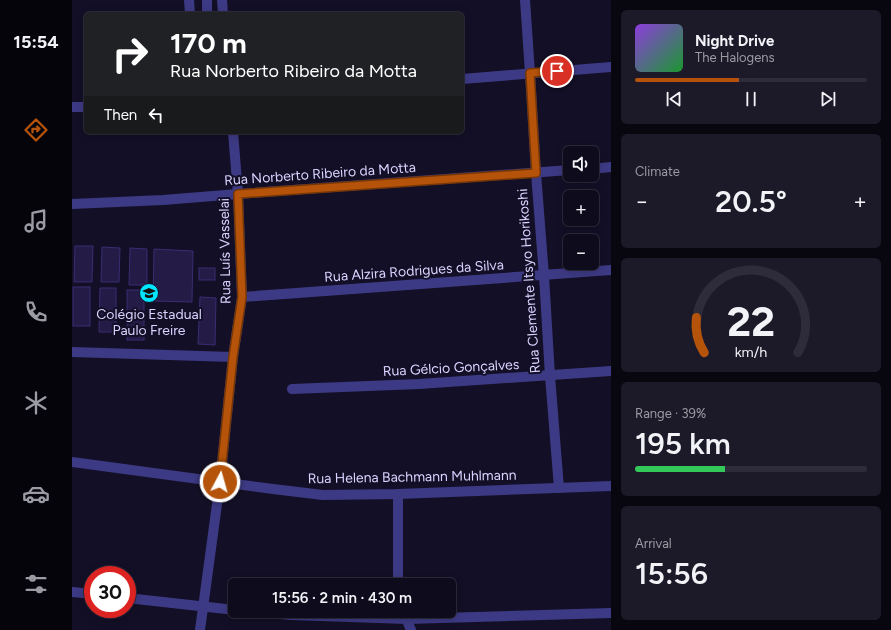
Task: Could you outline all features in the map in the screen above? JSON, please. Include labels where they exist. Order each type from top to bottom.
[{"type":"street","points":[[189,0],[190,12]]},
{"type":"street","points":[[206,0],[207,12]]},
{"type":"street","points":[[222,0],[223,12]]},
{"type":"street","name":"Rua Clemente Itsyo Horikoshi","points":[[525,0],[559,488]]},
{"type":"street","points":[[464,79],[611,67]]},
{"type":"street","points":[[72,107],[84,106]]},
{"type":"street","name":"Rua Luís Vasselai","points":[[200,630],[220,482],[233,357],[242,297],[238,194],[233,134]]},
{"type":"street","points":[[599,168],[611,167]]},
{"type":"street","name":"Rua Norberto Ribeiro da Motta","points":[[72,204],[163,200],[563,171]]},
{"type":"street","name":"Rua Alzira Rodrigues da Silva","points":[[242,297],[611,270]]},
{"type":"street","points":[[72,352],[233,357]]},
{"type":"street","name":"Rua Gélcio Gonçalves","points":[[292,389],[419,384],[611,371]]},
{"type":"street","name":"Rua Helena Bachmann Muhlmann","points":[[72,462],[323,495],[398,494],[611,486]]},
{"type":"street","points":[[398,494],[398,578]]},
{"type":"street","points":[[72,592],[84,593]]},
{"type":"street","points":[[136,599],[228,609]]},
{"type":"street","points":[[456,615],[611,613]]},
{"type":"street","points":[[406,618],[412,630]]},
{"type":"building","points":[[75,246],[93,246],[92,282],[74,282]]},
{"type":"building","points":[[102,247],[120,248],[119,282],[101,282]]},
{"type":"building","points":[[130,248],[147,249],[147,285],[129,285]]},
{"type":"building","points":[[154,249],[193,251],[192,302],[153,301]]},
{"type":"building","points":[[199,268],[215,268],[215,280],[199,280]]},
{"type":"building","points":[[73,287],[90,287],[90,326],[73,326]]},
{"type":"building","points":[[100,288],[116,288],[116,332],[99,332]]},
{"type":"building","points":[[127,290],[144,290],[144,340],[127,340]]},
{"type":"building","points":[[200,297],[216,298],[215,345],[198,344]]},
{"type":"place","name":"Colégio Estadual Paulo Freire","points":[[149,293]]},
{"type":"route","points":[[220,482],[233,357],[242,297],[238,194],[536,173],[530,73],[557,71]]}]
